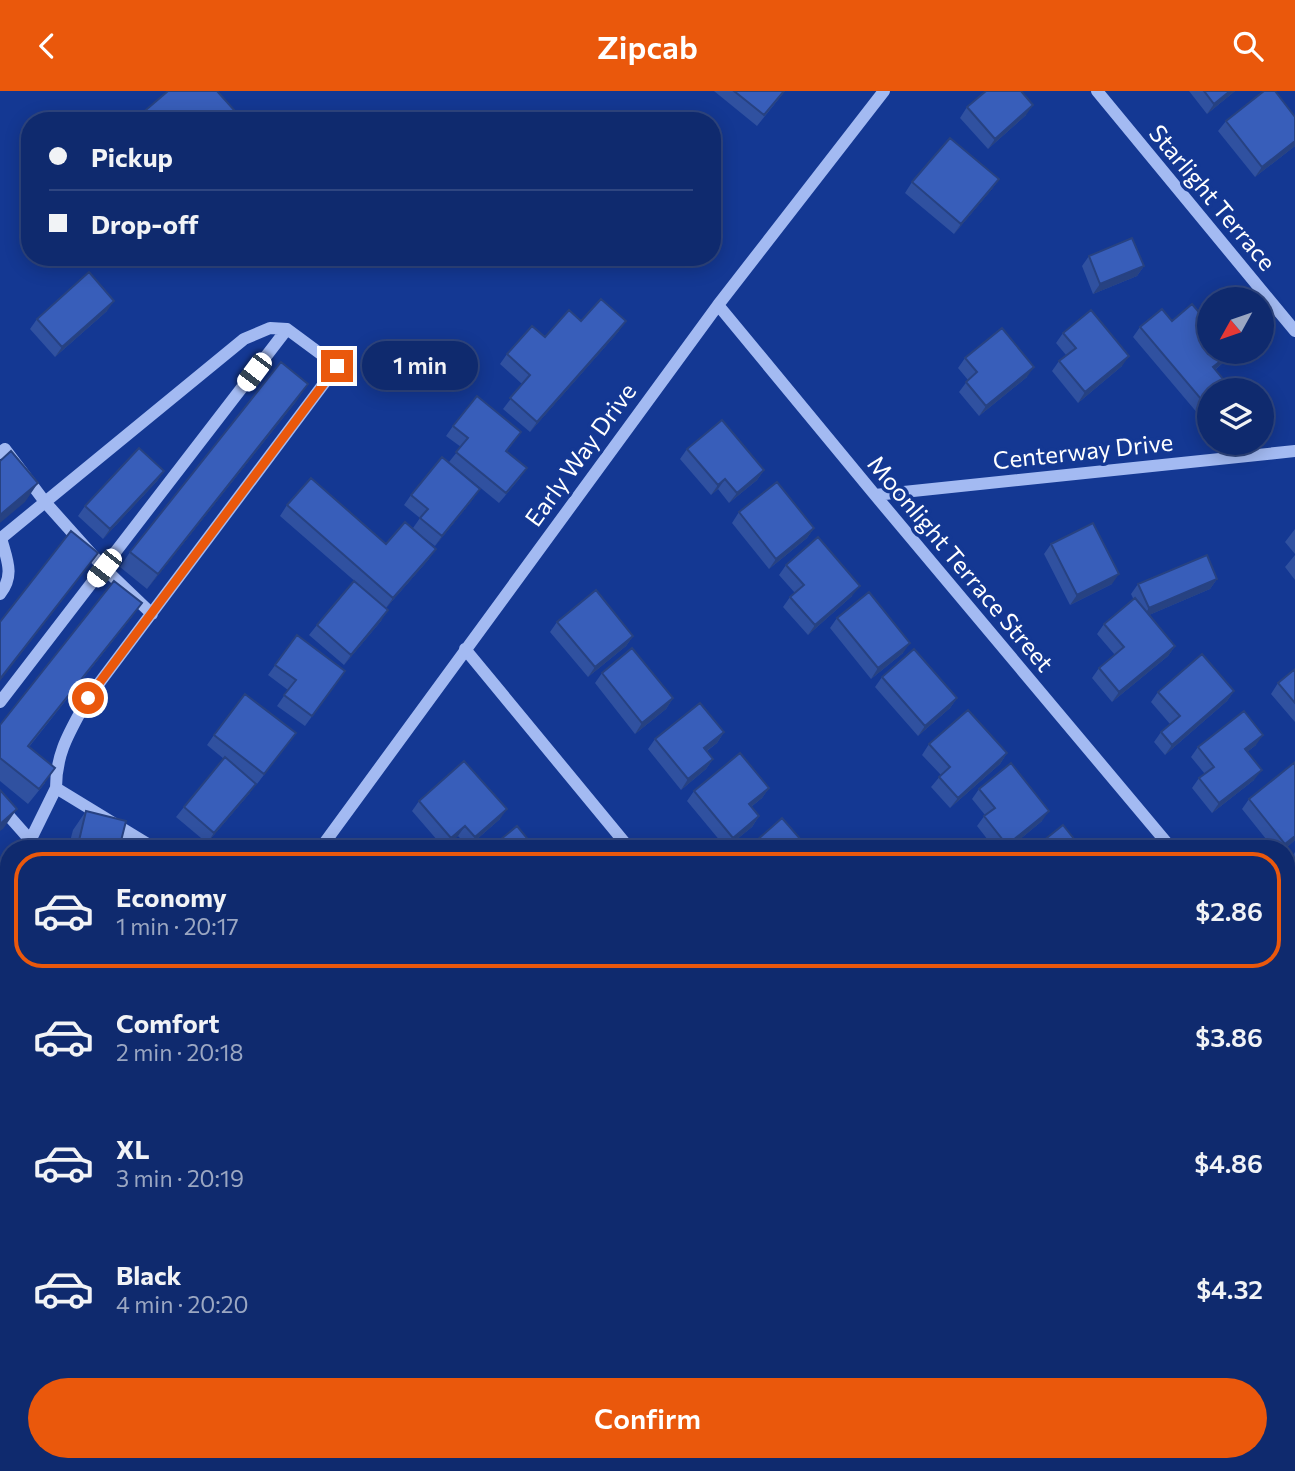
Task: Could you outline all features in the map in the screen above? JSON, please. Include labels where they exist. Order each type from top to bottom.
[{"type":"street","name":"Early Way Drive","points":[[327,840],[718,305],[884,91]]},
{"type":"street","name":"Starlight Terrace","points":[[1097,91],[1295,331]]},
{"type":"street","name":"Moonlight Terrace Street","points":[[718,305],[1164,840]]},
{"type":"street","points":[[0,594],[5,588],[10,570],[0,539],[244,339],[270,328],[287,329],[337,366],[88,698],[62,746],[56,772],[57,789],[32,840]]},
{"type":"street","points":[[0,702],[287,329]]},
{"type":"street","points":[[0,453],[5,449],[45,502],[104,568],[152,614]]},
{"type":"street","name":"Centerway Drive","points":[[875,495],[1295,451]]},
{"type":"street","points":[[465,649],[623,840]]},
{"type":"street","points":[[57,789],[141,840]]},
{"type":"street","points":[[0,806],[25,840]]},
{"type":"street","points":[[126,840],[128,832]]},
{"type":"building","points":[[168,91],[217,91],[236,112],[144,112]]},
{"type":"building","points":[[734,91],[784,91],[764,115]]},
{"type":"building","points":[[986,91],[1021,91],[1033,105],[995,139],[967,107]]},
{"type":"building","points":[[1204,91],[1230,91],[1214,104]]},
{"type":"building","points":[[1264,91],[1275,91],[1295,117],[1295,141],[1262,167],[1226,121]]},
{"type":"building","points":[[950,138],[999,179],[961,224],[912,182]]},
{"type":"building","points":[[1132,238],[1144,266],[1100,284],[1089,256]]},
{"type":"building","points":[[89,272],[114,301],[62,347],[37,319]]},
{"type":"building","points":[[601,299],[626,321],[537,422],[510,398],[530,375],[507,354],[532,326],[545,337],[569,310],[581,321]]},
{"type":"building","points":[[1192,304],[1197,310],[1197,364],[1217,364],[1213,367],[1222,378],[1197,378],[1197,394],[1140,327],[1162,309],[1172,321]]},
{"type":"building","points":[[1091,310],[1129,356],[1085,392],[1059,361],[1076,348],[1063,333]]},
{"type":"building","points":[[1002,328],[1034,367],[986,406],[966,382],[977,372],[965,358]]},
{"type":"building","points":[[281,362],[308,384],[158,574],[130,552]]},
{"type":"building","points":[[477,396],[521,432],[506,451],[527,468],[506,493],[456,452],[468,438],[453,426]]},
{"type":"building","points":[[722,420],[764,470],[737,493],[725,479],[718,485],[687,449]]},
{"type":"building","points":[[139,448],[164,471],[110,529],[85,506]]},
{"type":"building","points":[[11,451],[38,483],[0,515],[0,461]]},
{"type":"building","points":[[442,457],[480,489],[442,536],[420,518],[428,509],[411,495]]},
{"type":"building","points":[[311,478],[386,544],[405,522],[436,549],[393,598],[287,505]]},
{"type":"building","points":[[777,482],[814,528],[776,559],[739,512]]},
{"type":"building","points":[[1093,523],[1119,574],[1077,595],[1051,544]]},
{"type":"building","points":[[71,531],[98,553],[0,679],[0,622]]},
{"type":"building","points":[[818,537],[860,586],[815,625],[790,597],[804,585],[786,565]]},
{"type":"building","points":[[1207,555],[1217,579],[1149,608],[1138,584]]},
{"type":"building","points":[[114,581],[142,603],[28,746],[55,768],[39,789],[0,758],[0,725]]},
{"type":"building","points":[[354,581],[388,610],[351,655],[317,625]]},
{"type":"building","points":[[596,590],[633,636],[595,667],[557,622]]},
{"type":"building","points":[[869,592],[910,643],[878,668],[837,618]]},
{"type":"building","points":[[1135,598],[1175,646],[1119,692],[1099,668],[1124,647],[1104,624]]},
{"type":"building","points":[[297,635],[345,671],[312,716],[284,695],[296,680],[275,665]]},
{"type":"building","points":[[632,648],[673,698],[642,723],[602,673]]},
{"type":"building","points":[[914,649],[957,698],[925,726],[882,677]]},
{"type":"building","points":[[1202,654],[1234,691],[1172,745],[1161,732],[1180,716],[1158,692]]},
{"type":"building","points":[[1295,669],[1295,703],[1278,683]]},
{"type":"building","points":[[245,694],[296,733],[264,774],[214,735]]},
{"type":"building","points":[[700,703],[724,732],[704,748],[713,759],[688,779],[655,739]]},
{"type":"building","points":[[968,710],[1007,753],[958,798],[939,777],[950,767],[929,744]]},
{"type":"building","points":[[1244,711],[1263,735],[1245,749],[1262,770],[1219,803],[1199,778],[1214,767],[1198,747]]},
{"type":"building","points":[[740,753],[769,788],[749,804],[759,816],[733,838],[694,791]]},
{"type":"building","points":[[225,757],[256,784],[214,833],[184,807]]},
{"type":"building","points":[[464,761],[507,809],[475,837],[465,826],[451,838],[419,801]]},
{"type":"building","points":[[1295,762],[1295,836],[1290,840],[1282,840],[1249,799]]},
{"type":"building","points":[[1011,763],[1049,811],[1013,840],[1003,840],[984,816],[995,808],[979,789]]},
{"type":"building","points":[[0,790],[17,809],[0,824]]},
{"type":"building","points":[[86,811],[126,821],[121,840],[79,840]]},
{"type":"building","points":[[782,818],[801,840],[757,840]]},
{"type":"building","points":[[1063,825],[1075,840],[1044,840]]},
{"type":"building","points":[[517,826],[529,840],[500,840]]},
{"type":"route","points":[[88,698],[337,366]]}]
